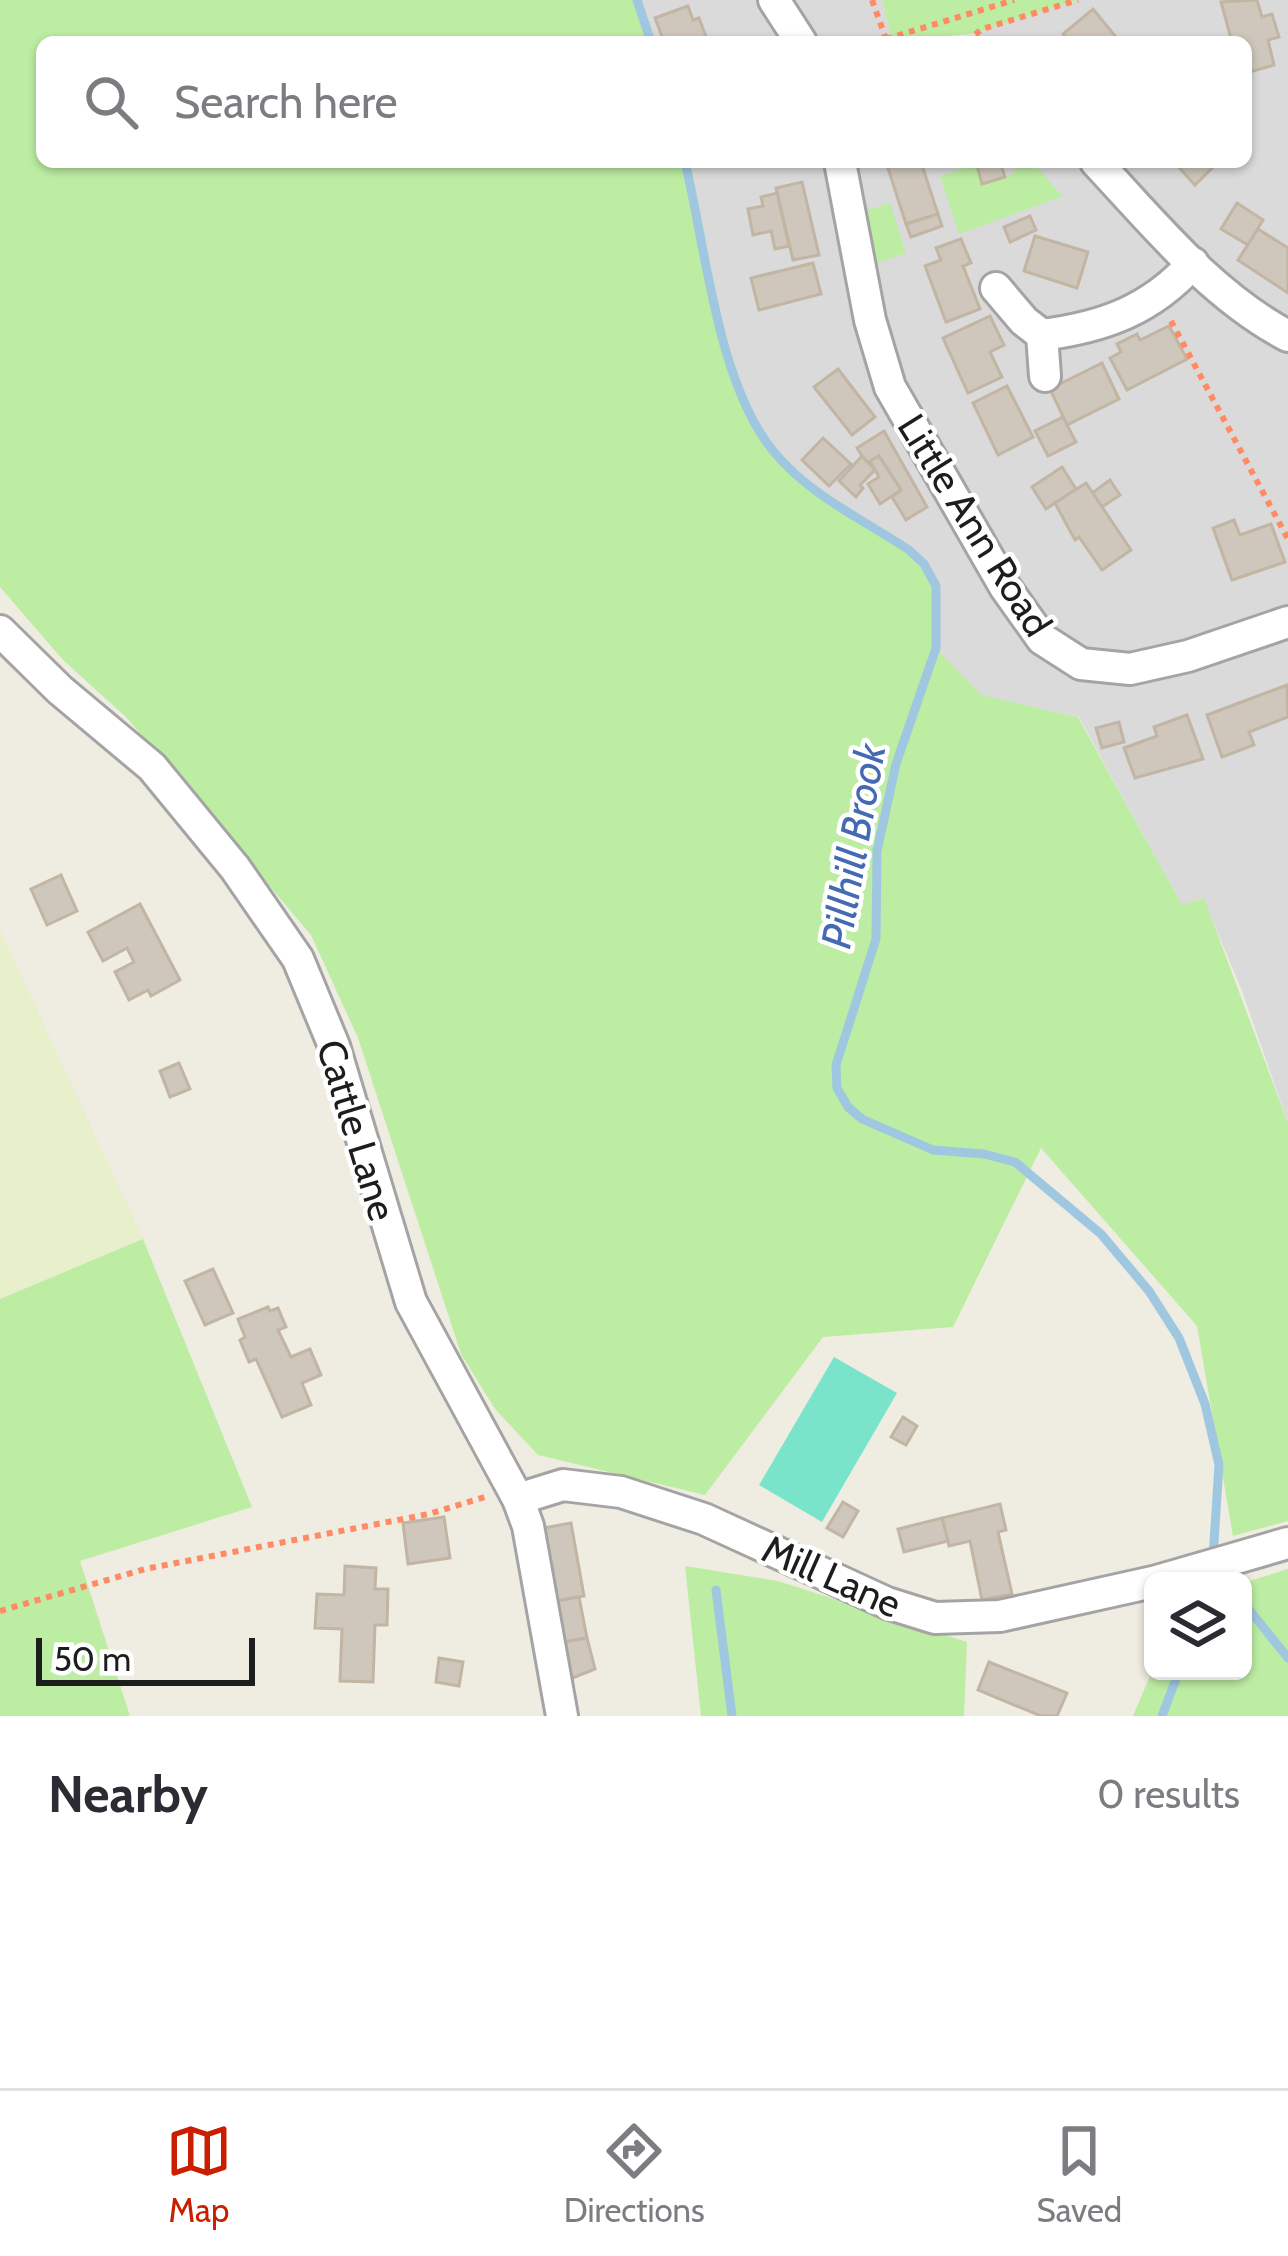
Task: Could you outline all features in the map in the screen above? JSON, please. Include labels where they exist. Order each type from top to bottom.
[{"type":"street","points":[[774,0],[798,36]]},
{"type":"street","name":"Little Ann Road","points":[[841,168],[870,320],[890,387],[994,569],[1042,639],[1081,664],[1130,669],[1188,656],[1288,622]]},
{"type":"street","points":[[1102,168],[1234,300],[1288,336]]},
{"type":"street","points":[[996,288],[1042,334],[1077,330],[1158,297],[1193,263]]},
{"type":"street","points":[[1042,334],[1045,376]]},
{"type":"street","name":"Cattle Lane","points":[[0,631],[60,691],[152,767],[235,868],[298,959],[334,1046],[415,1313],[518,1499],[538,1567],[562,1716]]},
{"type":"street","name":"Mill Lane","points":[[518,1499],[563,1485],[621,1492],[704,1519],[887,1603],[935,1618],[1000,1616],[1144,1584]]},
{"type":"street","name":"Mill Lane","points":[[1189,1572],[1288,1543]]},
{"type":"path","points":[[872,0],[885,36]]},
{"type":"path","points":[[899,36],[1014,0]]},
{"type":"path","points":[[973,36],[982,29],[1078,0]]},
{"type":"path","points":[[1158,297],[1288,538]]},
{"type":"path","points":[[0,1612],[145,1569],[429,1514],[487,1497],[518,1499]]},
{"type":"shaded area","points":[[637,0],[882,0],[891,36],[649,36]]},
{"type":"shaded area","points":[[1078,0],[1288,0],[1288,1123],[1242,991],[1203,898],[1182,906],[1079,717],[981,696],[936,648],[938,606],[924,564],[800,477],[774,452],[741,390],[722,336],[686,168],[1252,168],[1252,36],[973,36],[982,29]]},
{"type":"green space","points":[[0,0],[637,0],[649,36],[36,36],[36,168],[686,168],[726,353],[755,423],[774,452],[820,494],[909,550],[920,562],[936,595],[936,648],[981,695],[1078,717],[1182,905],[1204,898],[1288,1123],[1288,1521],[1233,1536],[1197,1326],[1041,1148],[953,1327],[823,1337],[705,1495],[538,1455],[495,1409],[461,1354],[358,1038],[311,935],[127,718],[63,660],[0,587]]},
{"type":"green space","points":[[882,0],[1078,0],[972,34],[891,36]]},
{"type":"green space","points":[[977,168],[983,184],[1013,174],[1016,168],[1037,168],[1063,196],[959,234],[940,176]]},
{"type":"green space","points":[[890,203],[906,253],[877,263],[863,211]]},
{"type":"green space","points":[[0,930],[143,1239],[0,1299]]},
{"type":"green space","points":[[143,1239],[252,1507],[80,1561],[130,1716],[0,1716],[0,1299]]},
{"type":"green space","points":[[834,1357],[897,1393],[822,1522],[759,1485]]},
{"type":"green space","points":[[685,1566],[778,1581],[967,1642],[964,1716],[701,1716]]},
{"type":"green space","points":[[1288,1569],[1288,1716],[1133,1716],[1148,1680],[1252,1680],[1252,1580]]},
{"type":"building","points":[[1257,0],[1262,17],[1272,14],[1279,37],[1268,40],[1274,65],[1252,71],[1252,36],[1230,36],[1221,2]]},
{"type":"building","points":[[688,6],[706,36],[662,36],[655,18]]},
{"type":"building","points":[[1093,9],[1115,36],[1064,36]]},
{"type":"building","points":[[888,168],[923,168],[938,214],[906,224]]},
{"type":"building","points":[[978,168],[1002,168],[1005,177],[982,184]]},
{"type":"building","points":[[1179,168],[1212,168],[1195,185]]},
{"type":"building","points":[[802,182],[819,255],[793,260],[776,188]]},
{"type":"building","points":[[777,193],[789,246],[775,249],[771,231],[753,235],[748,209],[763,206],[761,197]]},
{"type":"building","points":[[1237,203],[1263,220],[1248,245],[1221,229]]},
{"type":"building","points":[[938,214],[942,226],[911,237],[906,224]]},
{"type":"building","points":[[1030,216],[1036,230],[1010,242],[1004,227]]},
{"type":"building","points":[[1258,229],[1288,248],[1288,293],[1238,260]]},
{"type":"building","points":[[1035,236],[1088,252],[1077,288],[1024,271]]},
{"type":"building","points":[[961,239],[971,263],[963,266],[980,309],[946,322],[925,266],[941,260],[936,248]]},
{"type":"building","points":[[813,263],[821,294],[759,310],[751,278]]},
{"type":"building","points":[[990,316],[1004,345],[990,352],[1002,377],[968,393],[943,338]]},
{"type":"building","points":[[1169,326],[1187,359],[1127,390],[1110,358],[1121,352],[1117,344],[1137,334],[1140,340]]},
{"type":"building","points":[[1102,363],[1119,399],[1067,425],[1050,389]]},
{"type":"building","points":[[838,369],[875,417],[852,435],[814,387]]},
{"type":"building","points":[[1007,386],[1033,437],[998,455],[973,403]]},
{"type":"building","points":[[1063,417],[1076,442],[1048,456],[1035,431]]},
{"type":"building","points":[[884,431],[927,507],[906,520],[892,497],[901,490],[879,456],[867,464],[857,448]]},
{"type":"building","points":[[823,438],[851,464],[829,486],[802,460]]},
{"type":"building","points":[[862,456],[875,470],[860,485],[863,488],[856,497],[839,481]]},
{"type":"building","points":[[879,456],[901,490],[880,504],[868,484],[879,477],[870,461]]},
{"type":"building","points":[[1062,467],[1076,489],[1046,509],[1032,487]]},
{"type":"building","points":[[1110,480],[1120,495],[1102,507],[1092,493]]},
{"type":"building","points":[[1086,483],[1131,550],[1102,570],[1079,537],[1075,540],[1055,503]]},
{"type":"building","points":[[1234,520],[1240,535],[1271,524],[1285,562],[1232,580],[1213,528]]},
{"type":"building","points":[[1287,685],[1288,717],[1249,732],[1254,745],[1222,757],[1207,715]]},
{"type":"building","points":[[1187,715],[1203,759],[1135,778],[1124,748],[1157,736],[1154,727]]},
{"type":"building","points":[[1119,722],[1124,742],[1102,748],[1096,728]]},
{"type":"building","points":[[61,875],[77,911],[47,925],[31,889]]},
{"type":"building","points":[[140,904],[180,980],[151,996],[148,990],[129,1000],[115,972],[134,962],[127,948],[103,961],[88,932]]},
{"type":"building","points":[[179,1063],[190,1089],[170,1097],[160,1071]]},
{"type":"building","points":[[213,1269],[233,1313],[205,1325],[185,1281]]},
{"type":"building","points":[[268,1307],[270,1311],[278,1308],[286,1327],[278,1330],[291,1357],[310,1349],[321,1375],[302,1383],[311,1405],[282,1417],[256,1359],[249,1362],[240,1340],[245,1337],[238,1319]]},
{"type":"building","points":[[903,1417],[917,1426],[906,1445],[891,1437]]},
{"type":"building","points":[[843,1502],[858,1511],[843,1537],[827,1528]]},
{"type":"building","points":[[1000,1504],[1006,1530],[998,1532],[1012,1594],[982,1600],[970,1541],[949,1546],[942,1518]]},
{"type":"building","points":[[444,1517],[450,1558],[408,1564],[403,1523]]},
{"type":"building","points":[[942,1518],[948,1541],[904,1552],[898,1529]]},
{"type":"building","points":[[571,1523],[584,1596],[551,1602],[538,1529]]},
{"type":"building","points":[[345,1566],[376,1568],[375,1589],[388,1589],[387,1625],[375,1625],[373,1682],[340,1681],[342,1629],[315,1628],[317,1594],[344,1595]]},
{"type":"building","points":[[579,1597],[587,1638],[559,1643],[551,1602]]},
{"type":"building","points":[[587,1638],[595,1669],[570,1679],[559,1643]]},
{"type":"building","points":[[439,1658],[463,1662],[459,1686],[436,1682]]},
{"type":"building","points":[[989,1662],[1067,1693],[1057,1716],[1041,1716],[978,1690]]},
{"type":"waterway","name":"Pillhill Brook","points":[[637,0],[649,36]]},
{"type":"waterway","name":"Pillhill Brook","points":[[686,168],[726,353],[755,423],[788,467],[820,494],[909,550],[924,564],[936,586],[936,648],[896,764],[877,851],[876,939],[836,1065],[837,1088],[862,1119],[933,1150],[1015,1162],[1101,1234],[1149,1291],[1179,1338],[1205,1404],[1219,1465],[1213,1558]]},
{"type":"waterway","points":[[716,1590],[732,1716]]},
{"type":"waterway","points":[[1252,1613],[1288,1658]]},
{"type":"waterway","name":"Pillhill Brook","points":[[1162,1716],[1176,1680]]}]
